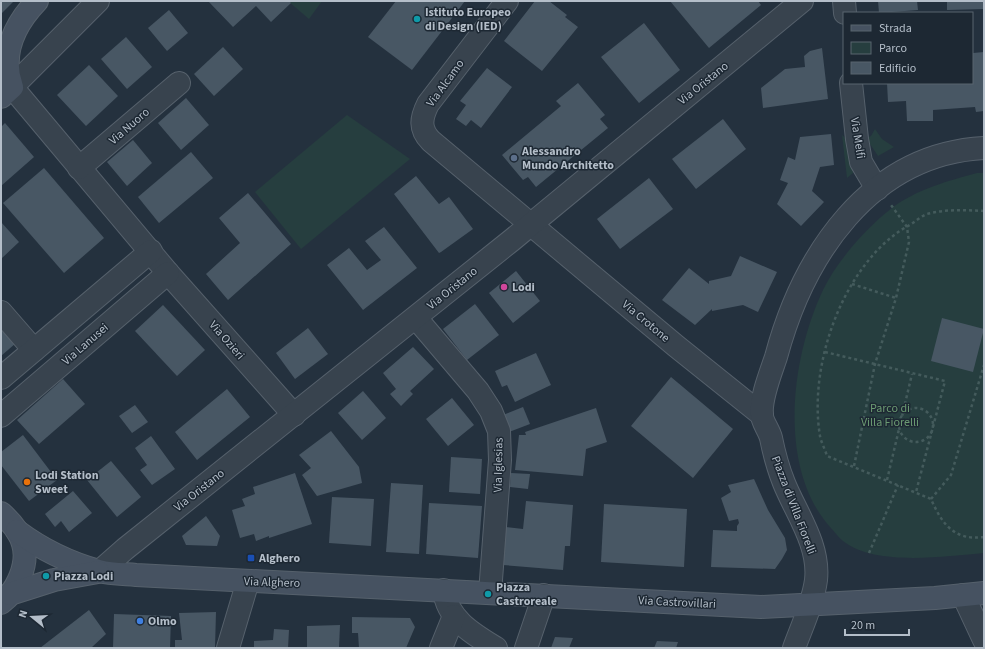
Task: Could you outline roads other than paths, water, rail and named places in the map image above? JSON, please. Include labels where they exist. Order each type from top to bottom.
[{"type":"main road","points":[[6,92],[7,76],[5,62],[8,41],[15,27],[37,1]]},
{"type":"main road","points":[[1,513],[17,531],[23,544],[24,560],[18,582],[6,599]]},
{"type":"main road","name":"Via Alghero","points":[[17,531],[47,550],[100,571]]},
{"type":"main road","name":"Via Alghero","points":[[6,599],[54,580],[100,571],[248,581],[444,590]]},
{"type":"main road","points":[[444,590],[544,595]]},
{"type":"main road","points":[[810,605],[974,594]]},
{"type":"main road","name":"Via Castrovillari","points":[[544,595],[761,606],[810,605]]},
{"type":"street","points":[[1,378],[34,350],[160,262],[79,168],[6,92],[98,1]]},
{"type":"street","name":"Via Alcamo","points":[[507,1],[435,94],[422,115],[421,123],[425,134],[431,141],[532,224]]},
{"type":"street","name":"Via Oristano","points":[[100,571],[131,544],[532,224],[802,1]]},
{"type":"street","points":[[844,1],[845,12]]},
{"type":"street","name":"Via Nuoro","points":[[79,168],[179,83]]},
{"type":"street","name":"Via Melfi","points":[[852,84],[857,139],[861,162],[877,189]]},
{"type":"street","points":[[762,415],[767,384],[781,338],[797,294],[807,272],[842,222],[877,189],[909,168],[944,154],[968,149],[984,148]]},
{"type":"street","name":"Via Crotone","points":[[532,224],[676,346],[762,415]]},
{"type":"street","name":"Via Ozieri","points":[[160,262],[294,415]]},
{"type":"street","name":"Via Lanusei","points":[[1,416],[160,262]]},
{"type":"street","points":[[1,312],[34,350]]},
{"type":"street","name":"Via Iglesias","points":[[416,318],[478,391],[491,411],[498,431],[500,460],[490,593]]},
{"type":"street","name":"Piazza di Villa Fiorelli","points":[[762,415],[769,432],[777,464],[784,483],[812,547],[816,571],[810,605],[794,648]]},
{"type":"street","points":[[228,648],[248,581]]},
{"type":"street","points":[[444,590],[448,607],[454,616],[468,630],[496,648]]},
{"type":"street","points":[[974,594],[984,640]]},
{"type":"street","points":[[526,648],[544,595]]},
{"type":"street","points":[[441,648],[454,616]]},
{"type":"place","name":"Istituto Europeo di Design (IED)","points":[[417,19]]},
{"type":"place","name":"Alessandro Mundo Architetto","points":[[514,158]]},
{"type":"place","name":"Lodi","points":[[504,287]]},
{"type":"place","name":"Lodi Station Sweet","points":[[27,482]]},
{"type":"place","name":"Alghero","points":[[251,558]]},
{"type":"place","name":"Piazza Lodi","points":[[46,576]]},
{"type":"place","name":"Piazza Castroreale","points":[[488,594]]},
{"type":"place","name":"Olmo","points":[[140,621]]},
{"type":"park label","name":"Parco di Villa Fiorelli","points":[[890,415]]}]
